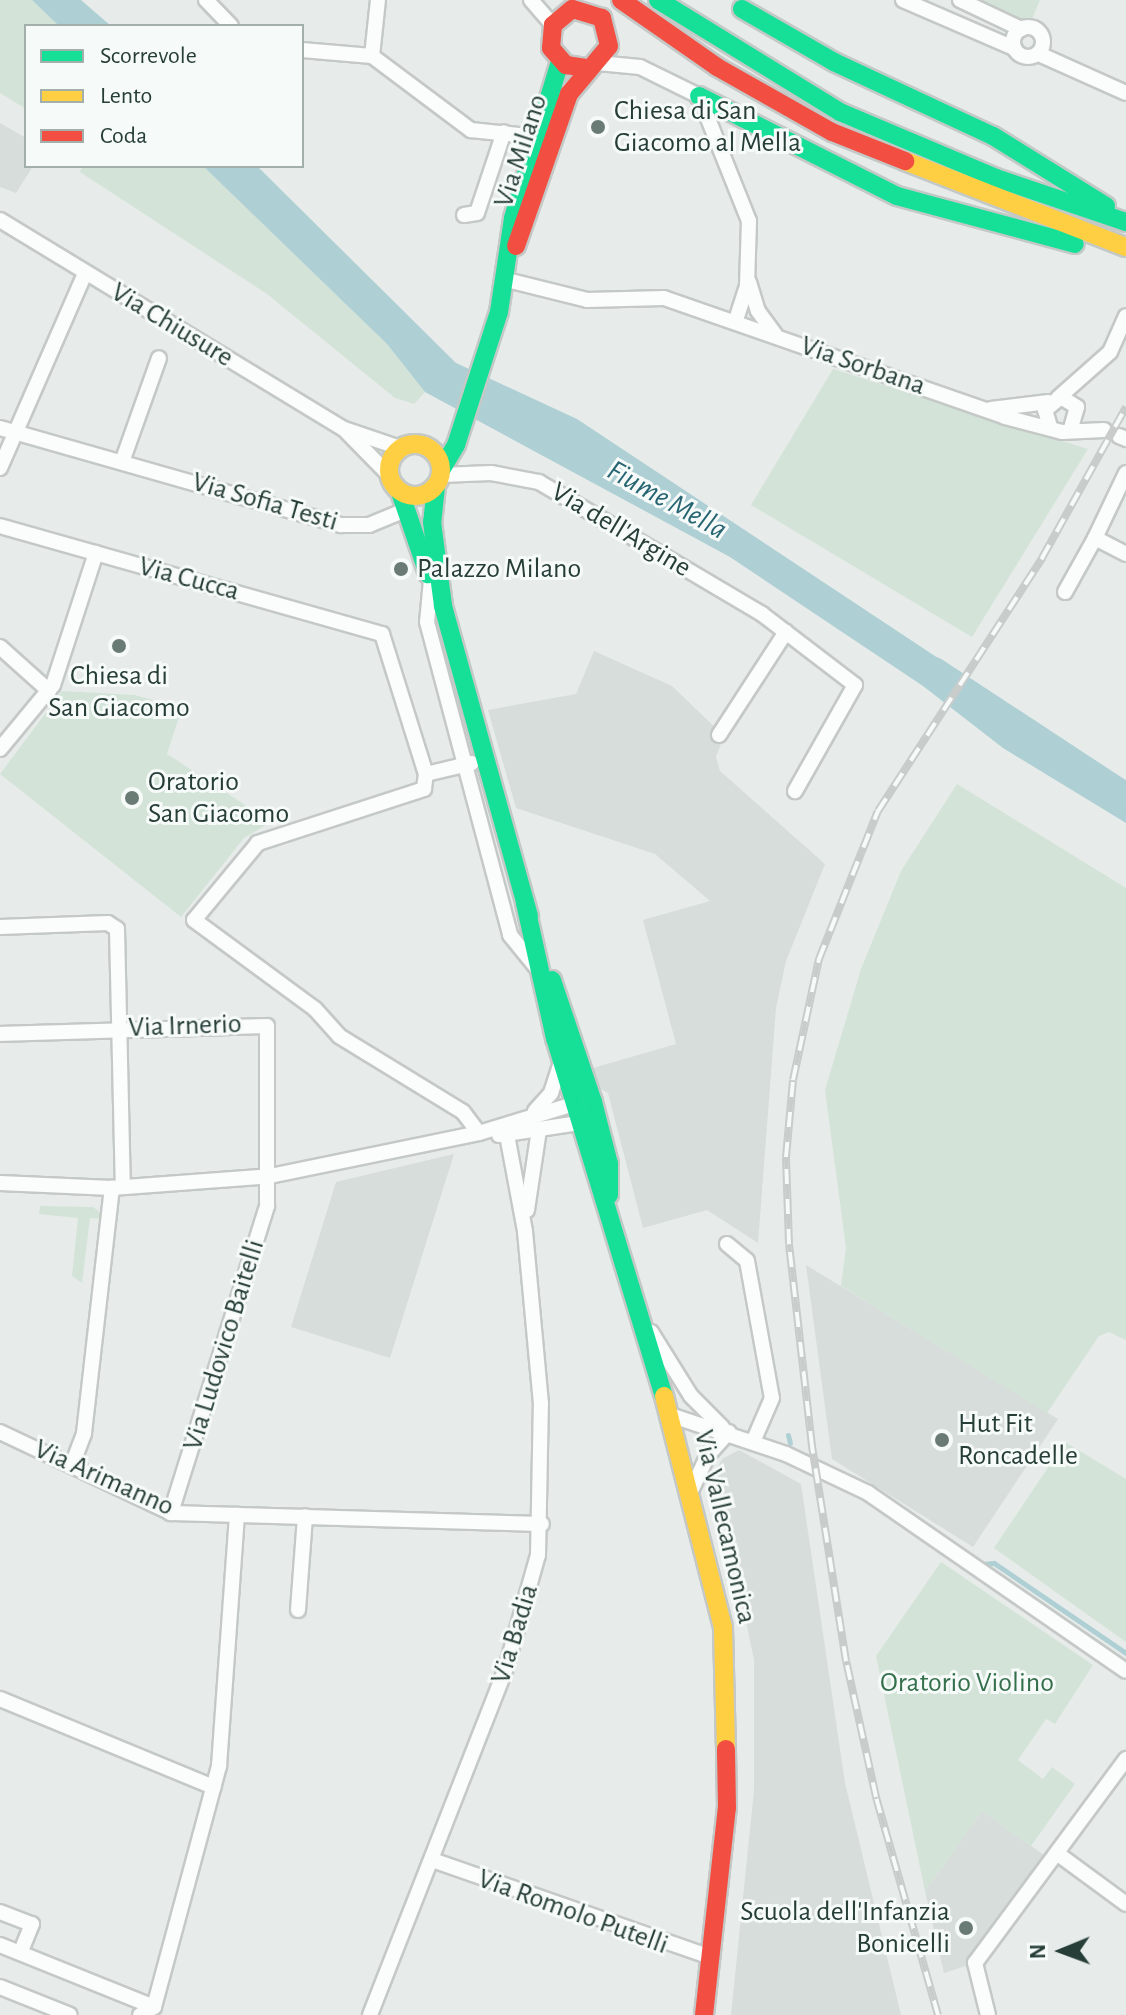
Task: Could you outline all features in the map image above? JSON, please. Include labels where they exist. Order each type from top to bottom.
[{"type":"main road","points":[[658,0],[726,47],[840,112],[996,178],[1126,221]]},
{"type":"main road","points":[[736,3],[834,62],[993,136],[1126,221]]},
{"type":"main road","points":[[553,25],[575,5],[608,5],[832,132],[1126,247]]},
{"type":"main road","name":"Via Milano","points":[[511,253],[523,236],[565,103],[610,36],[608,5]]},
{"type":"main road","name":"Via Milano","points":[[553,25],[551,48],[560,61],[593,65]]},
{"type":"main road","name":"Via Milano","points":[[439,477],[456,445],[462,411],[482,349],[492,335],[511,253],[513,218],[560,61]]},
{"type":"main road","points":[[699,96],[897,196],[1126,254]]},
{"type":"main road","name":"Via Milano","points":[[425,445],[462,411]]},
{"type":"main road","points":[[425,445],[439,477],[423,495],[399,492],[400,448],[425,445]]},
{"type":"main road","name":"Via Vallecamonica","points":[[439,477],[432,522],[443,606],[586,1112],[637,1308],[670,1415],[723,1628],[729,1720],[727,1808],[704,2015]]},
{"type":"main road","name":"Via Vallecamonica","points":[[399,492],[443,606]]},
{"type":"main road","name":"Via Vallecamonica","points":[[525,903],[536,967],[562,1059],[586,1112]]},
{"type":"street","points":[[206,0],[229,24]]},
{"type":"street","points":[[304,50],[372,56],[378,0]]},
{"type":"street","points":[[531,0],[553,25]]},
{"type":"street","points":[[903,0],[1014,48],[1025,57],[1039,54],[1126,93]]},
{"type":"street","points":[[960,0],[1021,29],[1041,35],[1039,54]]},
{"type":"street","points":[[1014,48],[1021,29]]},
{"type":"street","name":"Via Milano","points":[[372,56],[477,131],[538,137]]},
{"type":"street","points":[[593,65],[648,69],[699,96],[749,221],[747,278],[735,322]]},
{"type":"street","points":[[464,215],[477,213],[504,132]]},
{"type":"street","name":"Via Chiusure","points":[[0,220],[344,429],[400,448]]},
{"type":"street","points":[[0,468],[85,273]]},
{"type":"street","points":[[747,278],[758,311],[778,337]]},
{"type":"street","name":"Via Sorbana","points":[[501,287],[587,300],[664,298],[990,410],[1050,427],[1104,430],[1078,411],[1054,400]]},
{"type":"street","name":"Via Sorbana","points":[[990,410],[1054,400],[1090,374],[1110,352],[1126,316]]},
{"type":"street","points":[[122,462],[159,358]]},
{"type":"street","name":"Via Sorbana","points":[[1071,428],[1090,374]]},
{"type":"street","points":[[1050,427],[1045,415],[1054,400]]},
{"type":"street","name":"Via Sofia Testi","points":[[0,428],[348,526],[399,492]]},
{"type":"street","name":"Via Chiusure","points":[[344,429],[399,492]]},
{"type":"street","name":"Via dell'Argine","points":[[439,477],[491,473],[539,482],[786,632],[855,685],[795,791]]},
{"type":"street","points":[[1065,592],[1126,473]]},
{"type":"street","name":"Via Cucca","points":[[0,526],[378,631],[426,774]]},
{"type":"street","points":[[1095,538],[1126,554]]},
{"type":"street","points":[[0,749],[49,691],[96,553]]},
{"type":"street","name":"Via Vallecamonica","points":[[431,580],[427,622],[510,935],[536,967]]},
{"type":"street","points":[[719,735],[786,632]]},
{"type":"street","points":[[0,647],[49,691]]},
{"type":"street","points":[[485,760],[426,774],[416,796],[281,834],[243,854],[194,920],[260,973],[315,1009],[339,1036],[432,1093],[479,1133],[507,1135],[539,1130],[586,1112]]},
{"type":"street","points":[[0,927],[114,925],[120,1029],[117,1187],[84,1433],[72,1465]]},
{"type":"street","name":"Via Irnerio","points":[[0,1034],[266,1024],[270,1176]]},
{"type":"street","points":[[532,1113],[551,1093],[562,1059]]},
{"type":"street","points":[[0,1191],[8,1185],[117,1187],[270,1176],[479,1133],[532,1113],[586,1112]]},
{"type":"street","name":"Via Badia","points":[[525,1231],[539,1130]]},
{"type":"street","name":"Via Badia","points":[[371,2015],[435,1861],[522,1625],[542,1524],[541,1404],[525,1231],[507,1135]]},
{"type":"street","name":"Via Ludovico Baitelli","points":[[171,1513],[267,1206],[270,1176]]},
{"type":"street","points":[[727,1244],[747,1261],[772,1398],[753,1442]]},
{"type":"street","points":[[637,1308],[691,1396],[729,1432]]},
{"type":"street","points":[[670,1415],[729,1432],[826,1471],[868,1493],[1126,1671]]},
{"type":"street","name":"Via Arimanno","points":[[0,1432],[171,1513],[542,1524]]},
{"type":"street","points":[[690,1493],[708,1455],[729,1432]]},
{"type":"street","points":[[140,2015],[154,2007],[214,1787],[237,1515]]},
{"type":"street","points":[[298,1610],[305,1516]]},
{"type":"street","points":[[0,1699],[214,1787]]},
{"type":"street","points":[[988,2015],[975,1963],[1126,1759]]},
{"type":"street","points":[[1058,1854],[1126,1904]]},
{"type":"street","name":"Via Romolo Putelli","points":[[435,1861],[711,1957]]},
{"type":"street","points":[[0,1912],[32,1924],[20,1953]]},
{"type":"street","points":[[0,1945],[154,2007]]},
{"type":"street","points":[[0,1987],[70,2015]]},
{"type":"shaded area","points":[[0,123],[24,137],[24,168],[32,168],[16,193],[0,187]]},
{"type":"shaded area","points":[[594,651],[672,686],[724,736],[716,757],[720,771],[825,864],[786,961],[776,1008],[758,1243],[707,1210],[643,1228],[608,1093],[599,1088],[593,1068],[676,1044],[643,920],[710,901],[655,854],[516,808],[488,710],[576,694]]},
{"type":"shaded area","points":[[454,1154],[390,1358],[291,1327],[336,1182]]},
{"type":"shaded area","points":[[806,1265],[1058,1419],[973,1547],[832,1459]]},
{"type":"shaded area","points":[[739,1450],[801,1484],[845,1783],[901,2015],[731,2015],[754,1790],[754,1660],[715,1473],[722,1459]]},
{"type":"shaded area","name":"Scuola dell'Infanzia Bonicelli","points":[[982,1811],[1048,1858],[972,1964],[944,1973],[925,1891]]},
{"type":"green space","points":[[0,0],[32,0],[57,24],[24,24],[24,108],[0,93]]},
{"type":"green space","points":[[976,0],[1040,0],[1030,24]]},
{"type":"green space","points":[[82,168],[205,168],[387,344],[425,392],[414,404],[395,398],[267,294],[80,172]]},
{"type":"green space","points":[[833,369],[1088,449],[972,637],[751,505]]},
{"type":"green space","name":"Oratorio San Giacomo","points":[[62,691],[135,695],[182,708],[167,754],[271,822],[244,838],[181,917],[0,774]]},
{"type":"green space","points":[[957,784],[1126,888],[1126,1340],[1109,1332],[1099,1336],[1047,1413],[841,1286],[846,1248],[825,1090],[861,969],[901,871]]},
{"type":"green space","points":[[40,1206],[93,1207],[101,1213],[102,1219],[90,1218],[82,1283],[72,1276],[78,1218],[39,1214]]},
{"type":"green space","points":[[1065,1442],[1126,1479],[1126,1642],[994,1548]]},
{"type":"green space","name":"Oratorio Violino","points":[[941,1562],[1093,1665],[1055,1724],[1046,1719],[1018,1760],[1043,1779],[1052,1767],[1075,1784],[1031,1846],[982,1811],[925,1891],[876,1656]]},
{"type":"water","points":[[32,0],[81,0],[109,24],[57,24]]},
{"type":"water","points":[[205,168],[259,168],[456,363],[577,419],[956,670],[974,702],[1079,768],[1126,787],[1126,823],[1003,748],[923,686],[730,557],[425,392],[387,344]]},
{"type":"waterway","name":"Fiume Mella","points":[[934,671],[1126,797]]},
{"type":"waterway","points":[[788,1435],[790,1443]]},
{"type":"waterway","points":[[983,1564],[994,1563],[1126,1653]]},
{"type":"railway","points":[[938,2015],[876,1797],[846,1661],[812,1446],[789,1244],[786,1157],[793,1080],[819,959],[878,811],[1042,558],[1126,407]]},
{"type":"traffic: fast","points":[[658,0],[840,112],[996,178],[1126,222]]},
{"type":"traffic: fast","points":[[742,9],[834,62],[993,136],[1106,206]]},
{"type":"traffic: fast","points":[[441,470],[456,445],[499,312],[513,218],[560,61]]},
{"type":"traffic: fast","points":[[699,96],[897,196],[1075,244]]},
{"type":"traffic: fast","points":[[436,486],[432,522],[443,606],[529,916]]},
{"type":"traffic: fast","points":[[400,492],[428,574]]},
{"type":"traffic: fast","points":[[525,903],[555,1038],[664,1396]]},
{"type":"traffic: fast","points":[[552,980],[593,1102],[609,1164],[609,1195]]},
{"type":"traffic: slow","points":[[905,161],[1126,247]]},
{"type":"traffic: slow","points":[[415,444],[433,452],[441,470],[433,488],[415,496],[397,488],[389,470],[397,452],[415,444]]},
{"type":"traffic: slow","points":[[664,1396],[723,1628],[726,1749]]},
{"type":"traffic: jam","points":[[621,0],[717,67],[832,132],[905,161]]},
{"type":"traffic: jam","points":[[516,246],[569,94],[609,46],[602,18],[572,9],[553,25],[551,48],[566,65],[588,68]]},
{"type":"traffic: jam","points":[[704,2015],[727,1808],[726,1749]]},
{"type":"place","name":"Chiesa di San Giacomo al Mella","points":[[598,127]]},
{"type":"place","name":"Palazzo Milano","points":[[401,569]]},
{"type":"place","name":"Chiesa di San Giacomo","points":[[119,646]]},
{"type":"place","name":"Oratorio San Giacomo","points":[[132,798]]},
{"type":"place","name":"Hut Fit Roncadelle","points":[[942,1440]]},
{"type":"place","name":"Scuola dell'Infanzia Bonicelli","points":[[966,1928]]}]
